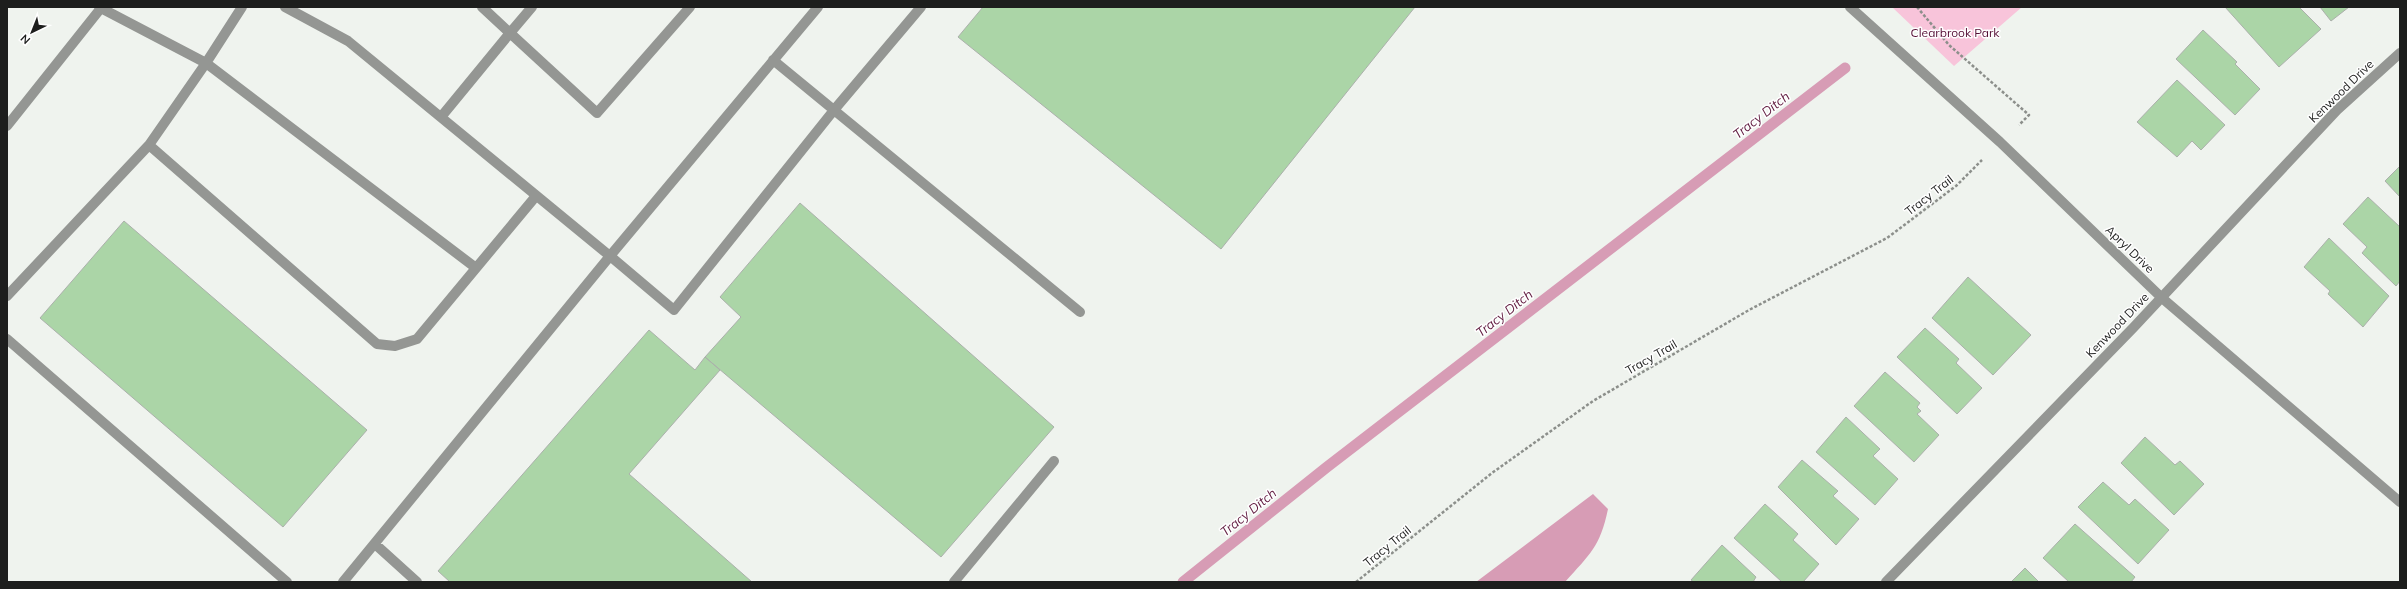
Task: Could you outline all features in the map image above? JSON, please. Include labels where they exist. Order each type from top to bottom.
[{"type":"street","points":[[7,296],[149,145],[206,63],[242,7]]},
{"type":"street","points":[[285,7],[348,41],[674,310],[834,110],[921,7]]},
{"type":"street","points":[[482,7],[597,113],[690,7]]},
{"type":"street","points":[[441,117],[532,7]]},
{"type":"street","points":[[343,582],[610,256],[818,7]]},
{"type":"street","name":"Apryl Drive","points":[[1850,7],[2000,142],[2162,298],[2400,502]]},
{"type":"street","points":[[7,126],[100,8],[206,63],[476,268]]},
{"type":"street","name":"Kenwood Drive","points":[[1886,582],[2162,298],[2337,110],[2400,53]]},
{"type":"street","points":[[773,60],[1080,312]]},
{"type":"street","points":[[149,145],[377,344],[395,346],[417,339],[536,196]]},
{"type":"street","points":[[7,339],[287,582]]},
{"type":"street","points":[[954,582],[1054,461]]},
{"type":"street","points":[[375,544],[417,582]]},
{"type":"path","points":[[1917,7],[1949,44],[2029,116]]},
{"type":"path","name":"Tracy Trail","points":[[1356,582],[1492,473],[1593,401],[1749,310],[1887,238],[1956,186],[1970,172]]},
{"type":"green space","name":"Clearbrook Park","points":[[1892,7],[2022,7],[1954,66]]},
{"type":"shaded area","points":[[1593,494],[1608,509],[1605,522],[1593,549],[1565,582],[1476,582]]},
{"type":"building","points":[[983,7],[1415,7],[1221,249],[958,37]]},
{"type":"building","points":[[2225,7],[2299,7],[2321,29],[2279,67]]},
{"type":"building","points":[[2320,7],[2349,7],[2331,21]]},
{"type":"building","points":[[2203,30],[2237,62],[2235,64],[2260,89],[2235,115],[2176,59]]},
{"type":"building","points":[[2177,80],[2225,125],[2201,150],[2192,141],[2177,157],[2137,122]]},
{"type":"building","points":[[2400,166],[2400,197],[2385,181]]},
{"type":"building","points":[[2368,197],[2400,227],[2400,281],[2396,286],[2362,253],[2367,247],[2343,224]]},
{"type":"building","points":[[800,203],[1054,427],[941,557],[705,357],[741,317],[720,297]]},
{"type":"building","points":[[124,221],[367,430],[283,527],[40,318]]},
{"type":"building","points":[[2329,238],[2389,296],[2363,327],[2328,294],[2330,291],[2304,267]]},
{"type":"building","points":[[1968,277],[2031,335],[1993,375],[1932,318]]},
{"type":"building","points":[[1925,328],[1959,359],[1956,363],[1982,388],[1957,414],[1897,357]]},
{"type":"building","points":[[649,330],[695,370],[705,357],[720,370],[629,474],[752,582],[450,582],[438,571]]},
{"type":"building","points":[[1885,372],[1920,403],[1917,407],[1921,411],[1917,414],[1939,435],[1914,462],[1854,406]]},
{"type":"building","points":[[1846,417],[1880,449],[1873,456],[1898,479],[1875,505],[1816,452]]},
{"type":"building","points":[[2145,437],[2175,465],[2180,461],[2204,484],[2174,515],[2121,463]]},
{"type":"building","points":[[1802,460],[1838,491],[1833,496],[1859,519],[1836,545],[1778,487]]},
{"type":"building","points":[[2103,482],[2129,505],[2135,499],[2169,530],[2138,564],[2078,507]]},
{"type":"building","points":[[1765,504],[1798,534],[1793,540],[1819,564],[1803,582],[1782,582],[1734,538]]},
{"type":"building","points":[[2075,524],[2135,577],[2131,582],[2069,582],[2043,558]]},
{"type":"building","points":[[1722,545],[1756,577],[1753,582],[1694,582],[1691,580]]},
{"type":"building","points":[[2025,568],[2039,582],[2011,582]]},
{"type":"waterway","name":"Tracy Ditch","points":[[1183,582],[1327,467],[1845,68]]}]
